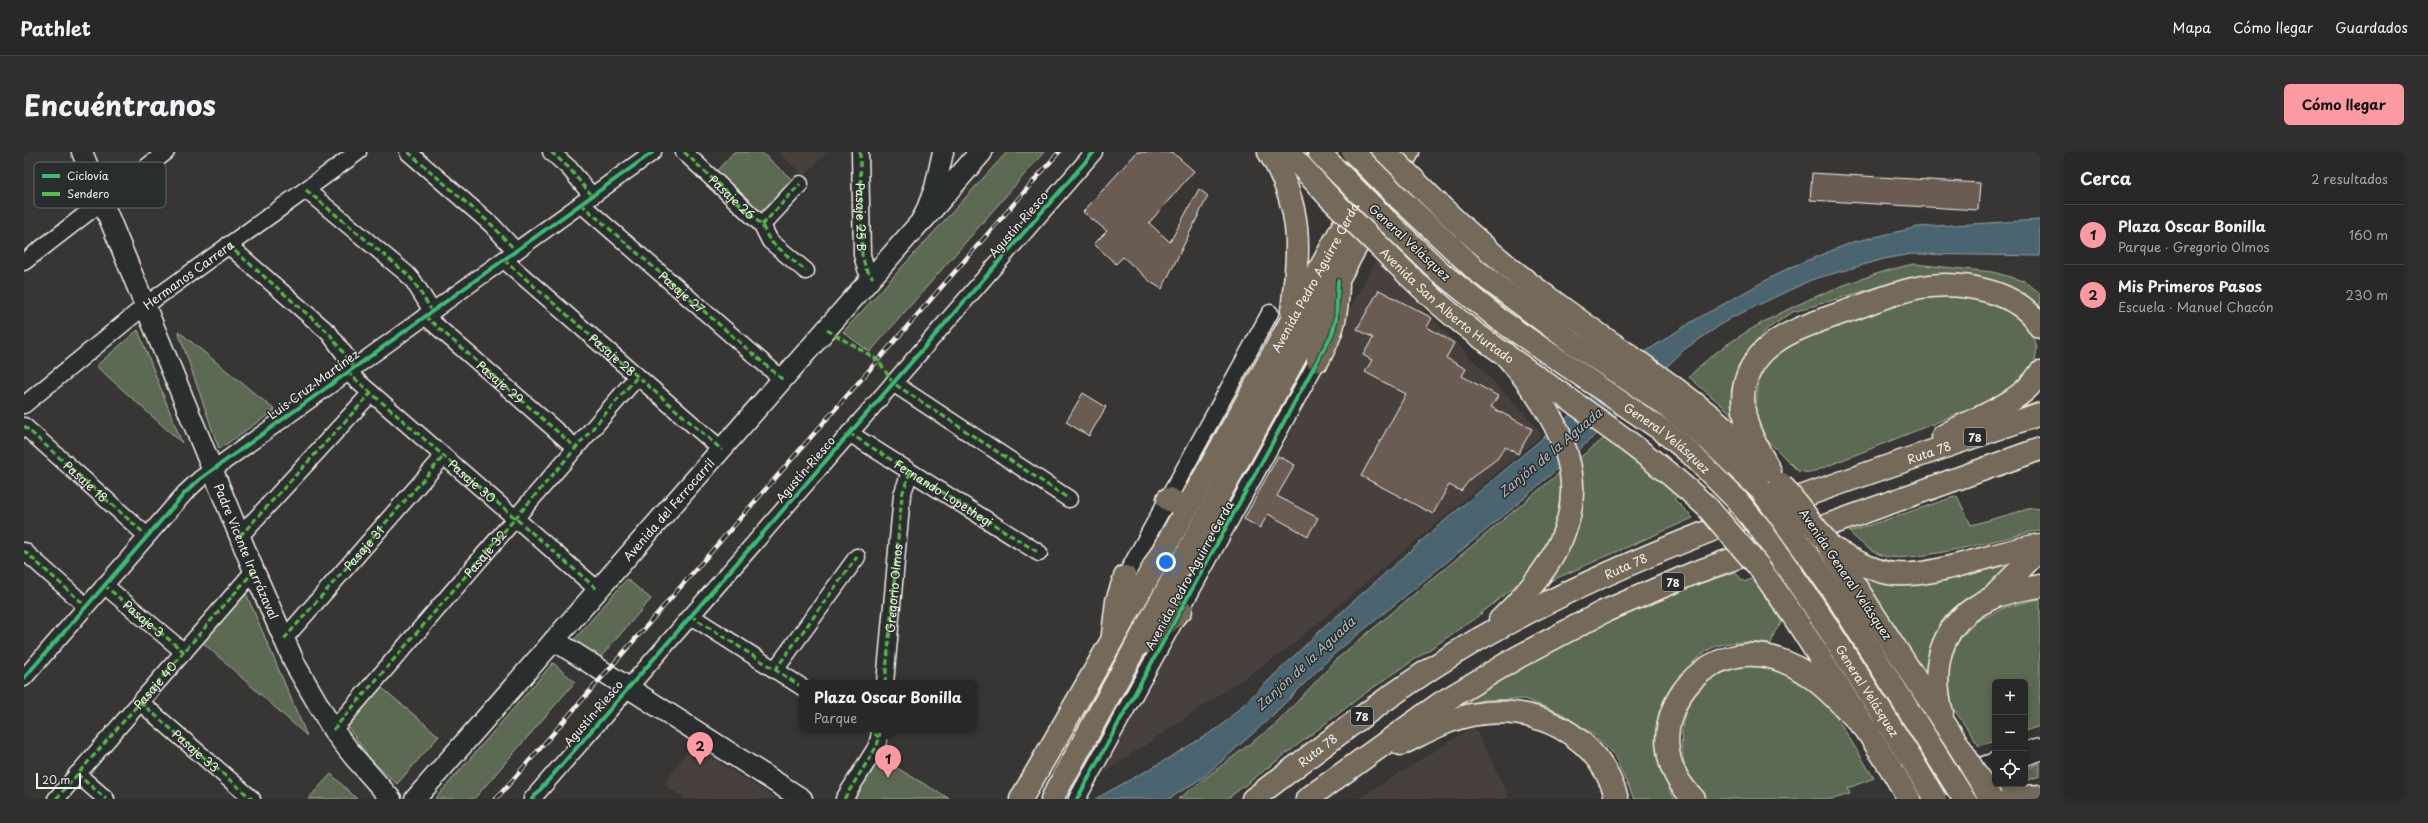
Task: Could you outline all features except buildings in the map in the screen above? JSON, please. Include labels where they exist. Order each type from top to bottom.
[{"type":"main road","points":[[923,219],[981,152]]},
{"type":"main road","points":[[1269,152],[1289,195],[1298,232],[1297,280],[1291,324]]},
{"type":"main road","name":"Avenida San Alberto Hurtado","points":[[1288,152],[1330,198],[1422,290],[1504,353],[1566,398],[1617,432],[1665,468],[1708,508],[1759,567],[1792,614],[1868,732]]},
{"type":"main road","name":"General Velásquez","points":[[1319,152],[1435,267],[1482,306],[1528,341],[1640,414],[1690,453],[1736,499],[1759,527],[1812,603],[1936,799]]},
{"type":"main road","name":"General Velásquez","points":[[1353,152],[1399,198],[1477,271],[1542,321],[1604,364],[1667,394],[1710,441],[1771,482],[1806,552],[1836,595],[1964,799]]},
{"type":"main road","points":[[1385,152],[1453,219],[1499,260],[1626,352],[1667,394]]},
{"type":"main road","name":"Avenida Pedro Aguirre Cerda","points":[[1021,799],[1113,642],[1291,324],[1385,152]]},
{"type":"main road","name":"Avenida Pedro Aguirre Cerda","points":[[1052,799],[1408,152]]},
{"type":"main road","points":[[1318,360],[1332,334],[1336,319],[1338,281]]},
{"type":"main road","points":[[1771,482],[1749,429],[1744,408],[1744,389],[1750,369],[1758,357],[1768,347],[1789,333],[1894,294],[1934,286],[1971,288],[2001,296],[2024,309],[2040,326]]},
{"type":"main road","points":[[1477,641],[1515,606],[1553,559],[1563,538],[1570,510],[1572,479],[1570,463],[1552,420],[1529,383],[1504,353]]},
{"type":"main road","points":[[1910,460],[1953,431],[2017,397],[2030,386],[2040,373]]},
{"type":"main road","name":"Ruta 78","points":[[1253,799],[1396,692],[1477,641],[1584,584],[1680,541],[1765,509],[2040,414]]},
{"type":"main road","name":"78","points":[[1307,799],[1336,777],[1471,684],[1524,653],[1603,612],[1723,562],[2040,449]]},
{"type":"main road","name":"Avenida General Velásquez","points":[[1771,482],[1828,544],[1946,725],[1991,799]]},
{"type":"main road","points":[[1168,499],[1188,508]]},
{"type":"main road","points":[[1828,544],[1875,570],[1901,575],[1930,571],[2033,548]]},
{"type":"main road","points":[[1992,598],[2033,548]]},
{"type":"main road","points":[[1113,642],[1117,601],[1125,577]]},
{"type":"main road","points":[[1946,725],[1937,683],[1939,652],[1944,640],[1959,621],[1969,612],[1992,598],[2040,586]]},
{"type":"main road","points":[[1132,653],[1181,610]]},
{"type":"main road","points":[[1694,799],[1684,788],[1670,760],[1667,732],[1675,705],[1689,681],[1710,665],[1723,659],[1739,655],[1757,654],[1797,668],[1829,692],[1868,732],[1909,799]]},
{"type":"main road","points":[[1336,777],[1451,721],[1487,712],[1518,713],[1550,721],[1581,741],[1601,764],[1617,799]]},
{"type":"main road","points":[[2028,753],[2040,749]]},
{"type":"main road","points":[[1897,799],[1992,765]]},
{"type":"main road","points":[[1996,799],[2040,785]]},
{"type":"main road","points":[[2001,799],[2040,796]]},
{"type":"street","name":"Padre Vicente Irarrázaval","points":[[82,152],[86,162]]},
{"type":"street","points":[[153,162],[166,152]]},
{"type":"street","name":"Pasaje 28","points":[[408,152],[492,225],[510,255],[638,377],[722,450]]},
{"type":"street","name":"Pasaje 27","points":[[551,152],[569,168],[587,200],[783,380]]},
{"type":"street","name":"Luis Cruz Martínez","points":[[24,678],[190,488],[212,469],[653,152]]},
{"type":"street","name":"Pasaje 26","points":[[684,152],[762,225],[770,241],[806,271]]},
{"type":"street","name":"Pasaje 25 B","points":[[860,152],[862,255],[866,269],[873,278]]},
{"type":"street","points":[[923,219],[935,188],[943,152]]},
{"type":"street","name":"Agustín Riesco","points":[[532,799],[1094,152]]},
{"type":"street","name":"Hermanos Carrera","points":[[24,405],[146,305],[306,190],[353,154]]},
{"type":"street","name":"Pasaje 26","points":[[762,225],[800,184]]},
{"type":"street","name":"Pasaje 29","points":[[306,190],[407,274],[414,282],[428,314],[576,448]]},
{"type":"street","points":[[24,262],[94,208]]},
{"type":"street","name":"Padre Vicente Irarrázaval","points":[[106,208],[254,571],[307,687],[333,730],[354,758],[391,799]]},
{"type":"street","name":"Avenida del Ferrocarril","points":[[415,799],[873,278],[923,219]]},
{"type":"street","name":"Pasaje 30","points":[[228,245],[329,333],[350,370],[371,394],[598,590]]},
{"type":"street","name":"Avenida Pedro Aguirre Cerda","points":[[1125,577],[1270,313]]},
{"type":"street","name":"Avenida Pedro Aguirre Cerda","points":[[1079,797],[1318,360]]},
{"type":"street","name":"Pasaje 32","points":[[333,730],[638,377]]},
{"type":"street","points":[[893,383],[1069,499]]},
{"type":"street","points":[[240,536],[371,394]]},
{"type":"street","name":"Pasaje 18","points":[[24,426],[147,536]]},
{"type":"street","name":"Fernando Lopethegi","points":[[849,433],[1039,553]]},
{"type":"street","name":"Pasaje 31","points":[[284,639],[444,457]]},
{"type":"street","name":"Gregorio Olmos","points":[[885,680],[902,495],[910,472]]},
{"type":"street","points":[[24,551],[86,606]]},
{"type":"street","points":[[775,670],[857,557]]},
{"type":"street","name":"Pasaje 40","points":[[56,799],[254,571]]},
{"type":"street","name":"Pasaje 3","points":[[104,586],[184,652]]},
{"type":"street","points":[[691,616],[799,685]]},
{"type":"street","points":[[554,640],[802,799]]},
{"type":"street","name":"Pasaje 33","points":[[140,702],[252,799]]},
{"type":"street","points":[[844,799],[877,746],[876,732]]},
{"type":"street","points":[[77,774],[106,799]]},
{"type":"shaded area","points":[[778,152],[827,152],[804,176]]},
{"type":"shaded area","points":[[1376,260],[1526,415],[1542,435],[1283,652],[1102,774]]},
{"type":"shaded area","points":[[1474,726],[1509,796],[1506,799],[1358,799]]},
{"type":"shaded area","points":[[691,745],[777,799],[685,799],[664,785]]},
{"type":"green space","points":[[734,152],[761,152],[797,184],[763,220],[713,175]]},
{"type":"green space","points":[[1007,152],[1044,152],[870,352],[843,332]]},
{"type":"green space","points":[[1914,264],[1993,272],[2024,281],[2040,293],[2040,311],[1952,278],[1908,278],[1793,312],[1767,329],[1738,366],[1731,391],[1734,416],[1689,377],[1709,358],[1734,340],[1762,323],[1826,292],[1858,280]]},
{"type":"green space","points":[[1931,295],[1970,296],[2014,312],[2034,337],[2037,349],[2035,362],[2030,374],[2005,395],[1810,473],[1798,471],[1761,434],[1755,414],[1759,380],[1770,354],[1848,319],[1889,305]]},
{"type":"green space","points":[[138,330],[182,443],[96,366]]},
{"type":"green space","points":[[178,331],[275,410],[219,449]]},
{"type":"green space","points":[[1607,436],[1681,494],[1674,499],[1693,518],[1548,582],[1567,552],[1577,517],[1578,459]]},
{"type":"green space","points":[[1564,469],[1564,514],[1554,542],[1528,575],[1477,617],[1364,694],[1227,799],[1178,799],[1277,723],[1339,657]]},
{"type":"green space","points":[[1957,496],[1971,525],[2032,508],[2040,509],[2040,530],[1960,549],[1916,556],[1898,557],[1884,556],[1874,552],[1849,532]]},
{"type":"green space","points":[[2019,555],[2003,574],[1993,583],[1963,601],[1951,610],[1943,620],[1933,641],[1931,653],[1934,691],[1861,572]]},
{"type":"green space","points":[[1735,572],[1744,582],[1754,578],[1782,622],[1774,633],[1771,644],[1737,642],[1717,646],[1707,651],[1696,659],[1686,670],[1668,695],[1658,721],[1656,735],[1666,780],[1675,799],[1634,799],[1614,755],[1594,735],[1561,713],[1524,699],[1483,700],[1447,709],[1536,655],[1652,600]]},
{"type":"green space","points":[[627,579],[651,599],[598,660],[574,640]]},
{"type":"green space","points":[[246,593],[307,736],[202,642]]},
{"type":"green space","points":[[2040,599],[2040,726],[2028,730],[2028,679],[1992,679],[1992,742],[1979,746],[1953,708],[1949,694],[1946,660],[1953,646],[1977,621],[2006,607]]},
{"type":"green space","points":[[1745,661],[1794,672],[1832,710],[1874,778],[1848,788],[1850,794],[1833,799],[1707,799],[1696,789],[1688,775],[1683,760],[1682,727],[1686,711],[1692,697],[1701,685],[1716,675]]},
{"type":"green space","points":[[553,663],[575,682],[474,799],[435,799]]},
{"type":"green space","points":[[381,687],[439,736],[397,784],[370,759],[348,727]]},
{"type":"green space","points":[[878,757],[950,799],[847,799]]},
{"type":"green space","points":[[2040,763],[2040,776],[2028,780],[2028,768]]},
{"type":"green space","points":[[331,774],[357,799],[308,799]]},
{"type":"water","name":"Zanjón de la Aguada","points":[[2040,220],[2040,256],[1911,254],[1884,259],[1811,280],[1731,318],[1685,349],[1598,433],[1507,513],[1334,654],[1270,718],[1205,776],[1169,799],[1095,799],[1157,765],[1220,727],[1320,631],[1436,528],[1645,352],[1693,321],[1788,268],[1853,242],[1918,227]]},
{"type":"railway","points":[[496,799],[1059,152]]},
{"type":"marked path","points":[[408,152],[492,225],[516,251]]},
{"type":"marked path","points":[[551,152],[569,168],[592,196]]},
{"type":"marked path","points":[[684,152],[762,225],[770,241],[806,271]]},
{"type":"marked path","points":[[860,152],[862,255],[866,269],[873,278]]},
{"type":"marked path","points":[[762,225],[800,184]]},
{"type":"marked path","points":[[306,190],[407,274],[414,282],[432,311]]},
{"type":"marked path","points":[[581,204],[783,380]]},
{"type":"marked path","points":[[228,245],[329,333],[354,367]]},
{"type":"marked path","points":[[504,260],[722,450]]},
{"type":"marked path","points":[[425,316],[576,448]]},
{"type":"marked path","points":[[827,330],[878,360],[893,383],[1069,499]]},
{"type":"marked path","points":[[347,372],[598,590]]},
{"type":"marked path","points":[[333,730],[637,377]]},
{"type":"marked path","points":[[240,536],[371,393]]},
{"type":"marked path","points":[[24,426],[147,536]]},
{"type":"marked path","points":[[849,433],[1039,553]]},
{"type":"marked path","points":[[284,639],[443,457]]},
{"type":"marked path","points":[[885,680],[902,495],[910,472]]},
{"type":"marked path","points":[[24,551],[86,606]]},
{"type":"marked path","points":[[775,670],[857,557]]},
{"type":"marked path","points":[[56,799],[254,571]]},
{"type":"marked path","points":[[104,585],[184,652]]},
{"type":"marked path","points":[[691,616],[799,685]]},
{"type":"marked path","points":[[140,702],[252,799]]},
{"type":"marked path","points":[[872,732],[879,737]]},
{"type":"marked path","points":[[844,799],[877,746],[880,732]]},
{"type":"marked path","points":[[77,774],[106,799]]},
{"type":"cycle path","points":[[24,678],[185,493],[200,479],[653,152]]},
{"type":"cycle path","points":[[532,799],[1094,152]]},
{"type":"cycle path","points":[[1077,799],[1332,334],[1336,319],[1338,281]]},
{"type":"place","name":"Mis Primeros Pasos","points":[[700,765]]},
{"type":"place","name":"Plaza Oscar Bonilla","points":[[888,778]]}]
